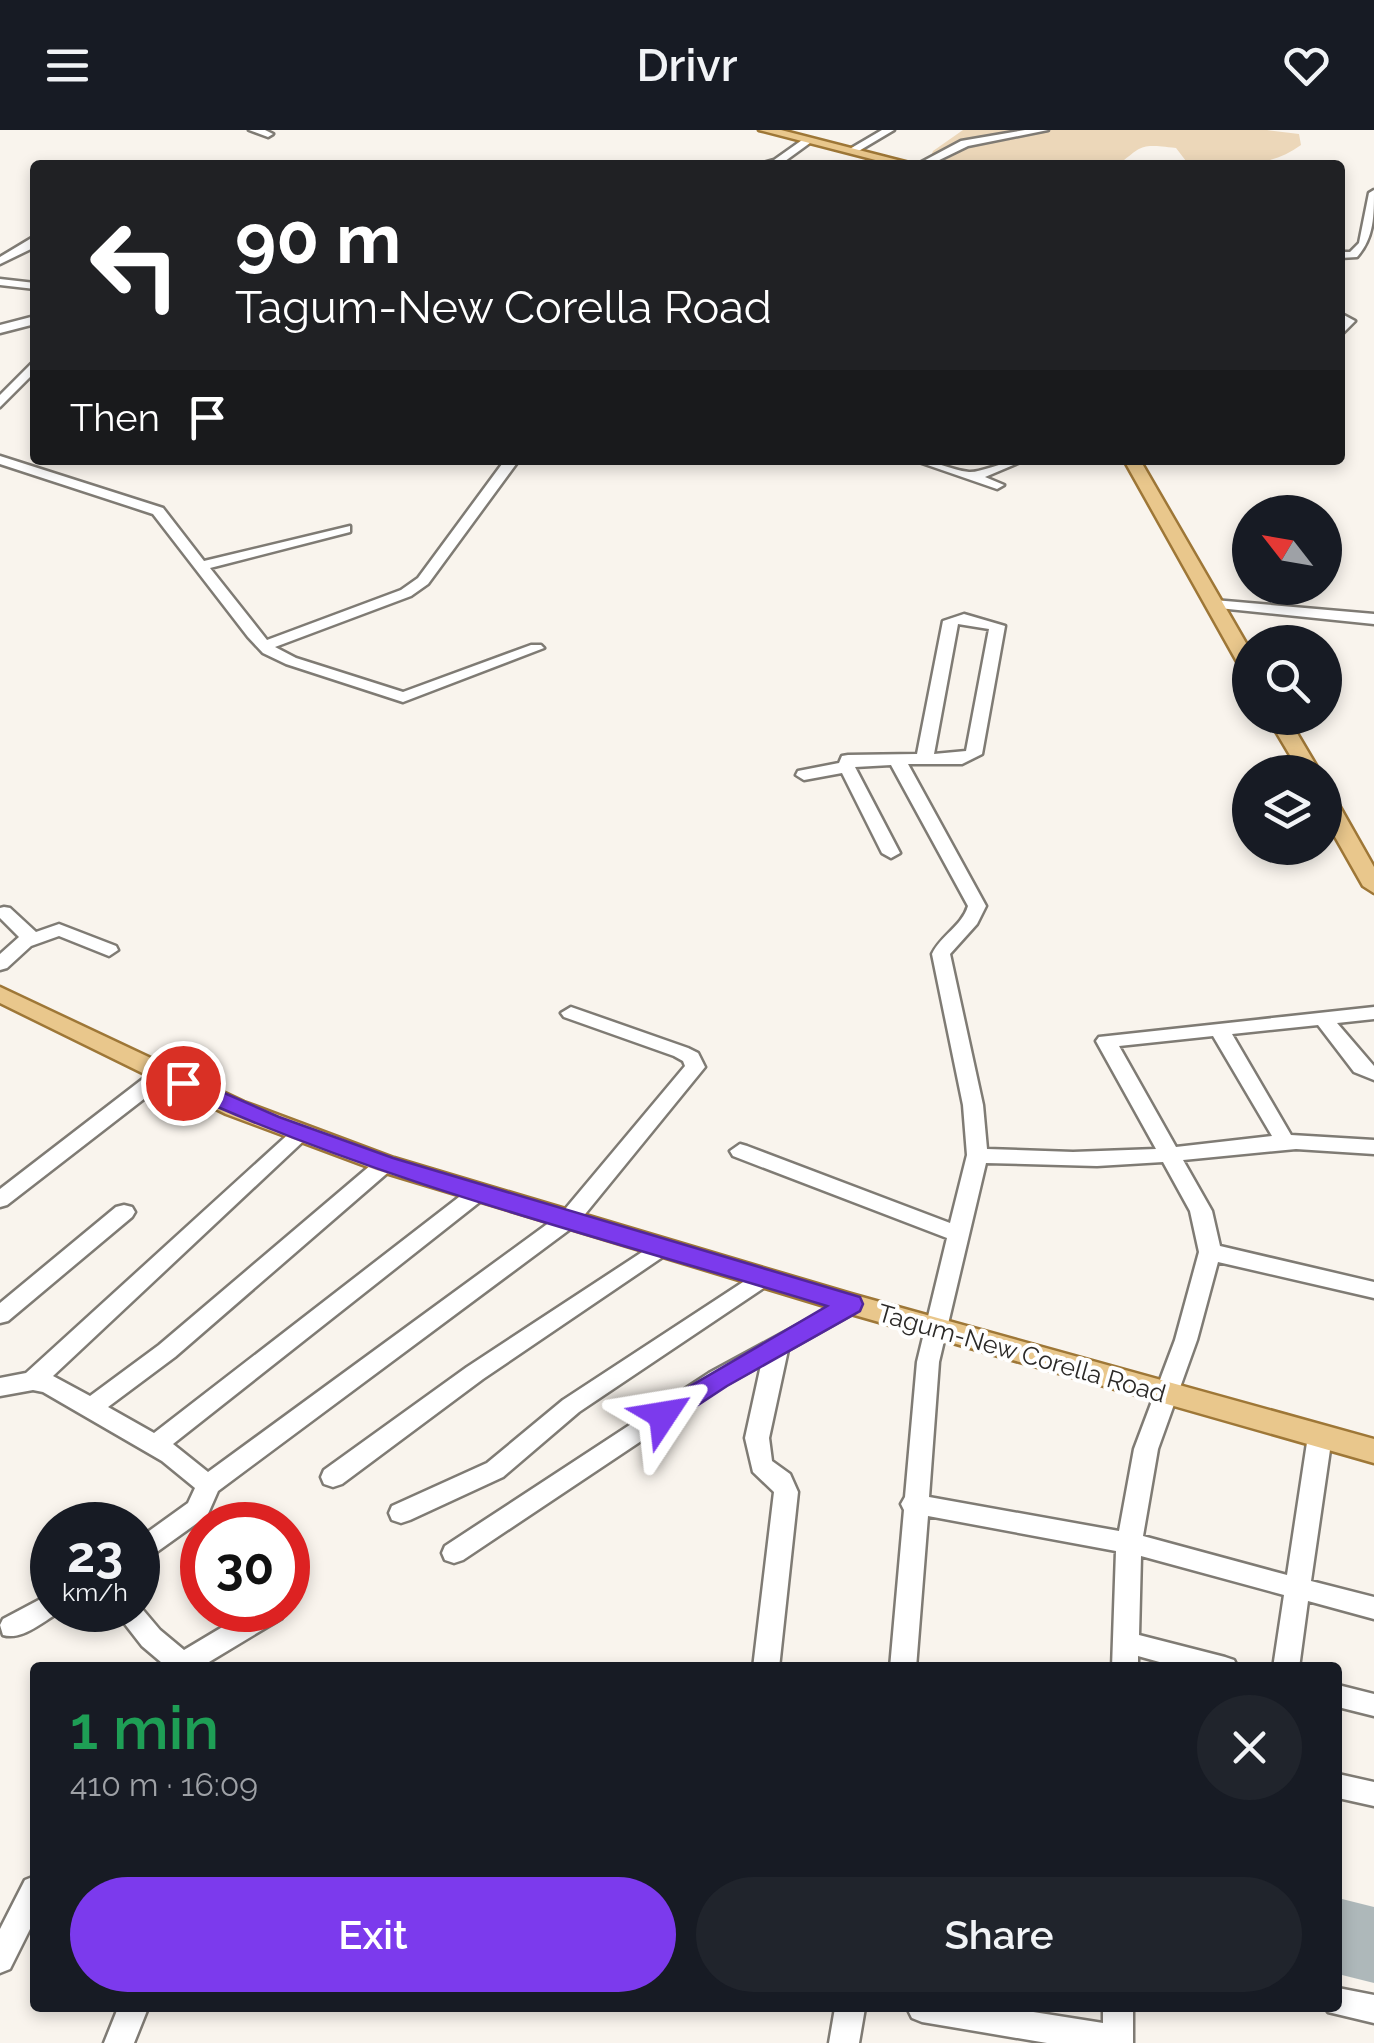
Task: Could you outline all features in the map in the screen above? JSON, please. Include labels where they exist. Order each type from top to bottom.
[{"type":"main road","points":[[765,130],[892,160]]},
{"type":"main road","points":[[1135,465],[1232,636]]},
{"type":"main road","points":[[1342,830],[1374,886]]},
{"type":"main road","name":"Tagum-New Corella Road","points":[[0,994],[302,1134],[385,1164],[851,1304],[1374,1451]]},
{"type":"street","points":[[254,130],[268,134]]},
{"type":"street","points":[[853,150],[889,130]]},
{"type":"street","points":[[930,160],[964,142],[1043,130]]},
{"type":"street","points":[[779,160],[808,140]]},
{"type":"street","points":[[1345,255],[1358,252],[1372,226],[1374,192]]},
{"type":"street","points":[[0,261],[30,246]]},
{"type":"street","points":[[0,282],[30,285]]},
{"type":"street","points":[[0,329],[18,324],[30,315]]},
{"type":"street","points":[[0,403],[30,370]]},
{"type":"street","points":[[0,460],[148,506],[165,519],[264,646],[291,661],[403,697],[536,648]]},
{"type":"street","points":[[264,646],[406,593],[423,581],[508,465]]},
{"type":"street","points":[[937,465],[998,485]]},
{"type":"street","points":[[974,476],[1004,465]]},
{"type":"street","points":[[200,566],[345,529]]},
{"type":"street","points":[[1214,604],[1374,619]]},
{"type":"street","points":[[847,767],[852,758],[962,759],[974,754],[997,626],[964,619],[951,622],[926,757]]},
{"type":"street","points":[[896,758],[977,906],[975,919],[944,945],[941,966],[972,1106],[977,1155],[934,1328],[914,1504],[903,1662]]},
{"type":"street","points":[[804,775],[847,767]]},
{"type":"street","points":[[847,767],[892,852]]},
{"type":"street","points":[[4,912],[30,937],[29,941]]},
{"type":"street","points":[[0,964],[29,941],[59,930],[109,950]]},
{"type":"street","points":[[160,1536],[198,1508],[208,1485],[569,1218],[695,1067],[695,1061],[682,1052],[571,1013]]},
{"type":"street","points":[[1178,1662],[1125,1655],[1129,1544],[1146,1450],[1186,1340],[1210,1252],[1202,1212],[1106,1041],[1374,1013]]},
{"type":"street","points":[[1324,1019],[1361,1067],[1374,1074]]},
{"type":"street","points":[[1219,1029],[1284,1140]]},
{"type":"street","points":[[0,1200],[164,1073]]},
{"type":"street","points":[[33,1381],[302,1134]]},
{"type":"street","points":[[977,1155],[1098,1160],[1319,1139],[1374,1147]]},
{"type":"street","points":[[740,1150],[960,1235]]},
{"type":"street","points":[[92,1406],[166,1350],[385,1164]]},
{"type":"street","points":[[155,1444],[479,1192]]},
{"type":"street","points":[[0,1315],[124,1212]]},
{"type":"street","points":[[333,1477],[476,1373],[662,1247]]},
{"type":"street","points":[[1210,1252],[1374,1290]]},
{"type":"street","points":[[402,1514],[495,1470],[571,1406],[763,1278]]},
{"type":"street","points":[[454,1554],[717,1379],[851,1304]]},
{"type":"street","points":[[767,1662],[786,1492],[781,1481],[761,1465],[757,1438],[778,1346]]},
{"type":"street","points":[[0,1387],[33,1381],[49,1384],[155,1444],[191,1468],[208,1485]]},
{"type":"street","points":[[1287,1662],[1320,1436]]},
{"type":"street","points":[[914,1504],[1129,1544],[1374,1608]]},
{"type":"street","points":[[12,1627],[30,1617]]},
{"type":"street","points":[[146,1632],[181,1662]]},
{"type":"street","points":[[186,1662],[236,1632]]},
{"type":"street","points":[[1342,1697],[1374,1706]]},
{"type":"street","points":[[1342,1787],[1374,1794]]},
{"type":"street","points":[[0,1960],[30,1899]]},
{"type":"street","points":[[1342,2003],[1374,2009]]},
{"type":"street","points":[[118,2043],[131,2012]]},
{"type":"street","points":[[844,2043],[849,2012]]},
{"type":"street","points":[[946,2012],[1118,2041],[1118,2012]]},
{"type":"shaded area","points":[[963,130],[1267,130],[1299,134],[1301,145],[1269,160],[1185,160],[1176,148],[1155,146],[1138,149],[1124,160],[929,160],[933,151]]},
{"type":"building","points":[[1342,1899],[1374,1907],[1374,1983],[1342,1975]]},
{"type":"route","points":[[183,1083],[270,1123],[385,1164],[851,1304],[717,1379],[663,1415]]}]
